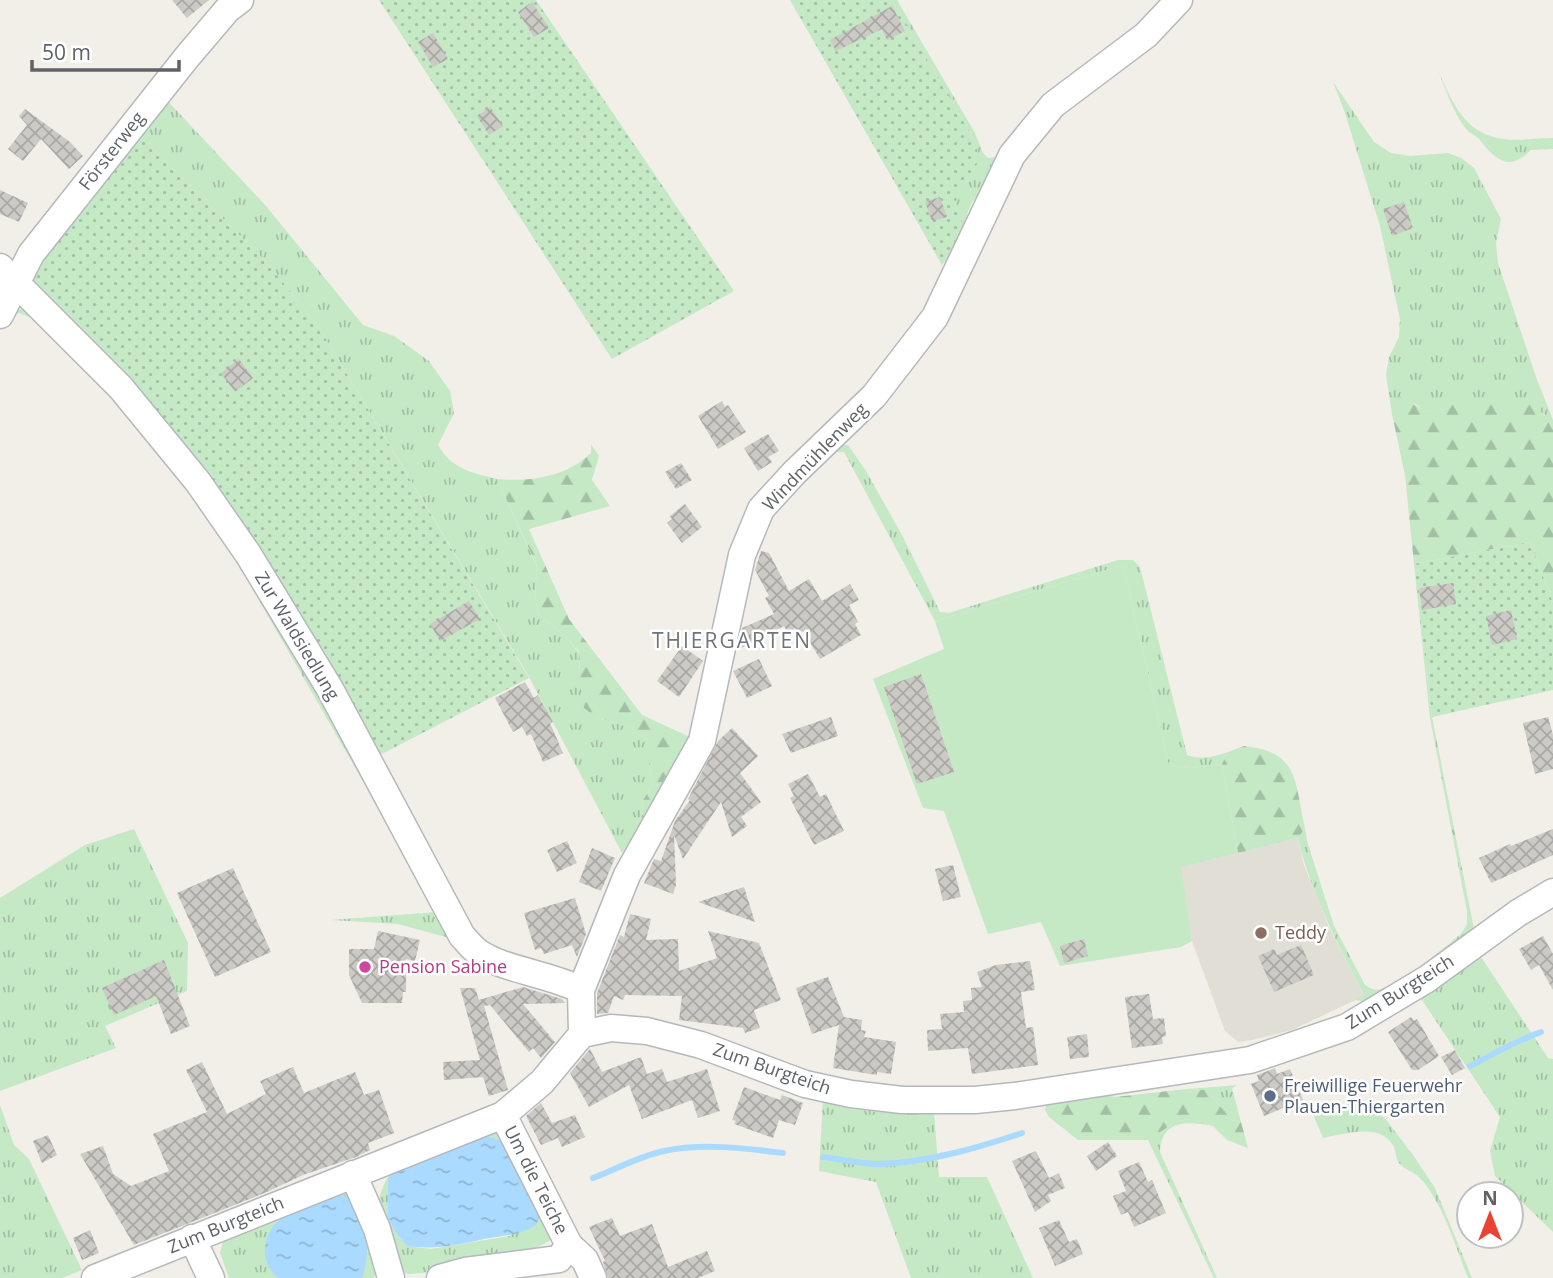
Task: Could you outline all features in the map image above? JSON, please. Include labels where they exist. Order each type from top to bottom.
[{"type":"street","name":"Försterweg","points":[[0,315],[7,275],[31,254],[147,107],[227,10],[240,0]]},
{"type":"street","name":"Windmühlenweg","points":[[582,1034],[581,990],[627,875],[702,741],[742,555],[761,509],[794,473],[874,396],[935,317],[1012,155],[1053,105],[1146,35],[1179,0]]},
{"type":"street","name":"Zur Waldsiedlung","points":[[7,275],[121,388],[198,482],[248,554],[330,689],[462,936],[478,952],[494,960],[565,982],[581,990]]},
{"type":"street","name":"Zum Burgteich","points":[[95,1278],[503,1115],[542,1082],[582,1034],[611,1028],[647,1031],[701,1045],[805,1084],[851,1094],[902,1100],[947,1101],[1015,1096],[1250,1060],[1347,1027],[1427,979],[1508,919],[1553,892]]},
{"type":"street","name":"Um die Teiche","points":[[503,1115],[569,1245],[585,1261],[593,1278]]},
{"type":"street","points":[[353,1174],[377,1229],[391,1278]]},
{"type":"street","points":[[192,1238],[211,1278]]},
{"type":"street","name":"Um die Teiche","points":[[440,1278],[465,1271],[559,1259],[569,1245]]},
{"type":"shaded area","name":"Teddy","points":[[1298,838],[1304,865],[1328,925],[1364,996],[1292,1030],[1238,1042],[1225,1031],[1192,941],[1180,867]]},
{"type":"green space","points":[[379,0],[536,0],[734,291],[612,359]]},
{"type":"green space","points":[[790,0],[892,0],[977,144],[977,164],[955,202],[966,234],[942,265]]},
{"type":"green space","points":[[892,0],[897,0],[988,158],[1000,157],[1148,16],[1160,0],[1166,0],[972,202],[967,214],[966,234],[954,202],[977,164],[977,144]]},
{"type":"green space","points":[[1436,66],[1458,111],[1475,128],[1485,134],[1505,139],[1553,138],[1553,149],[1531,150],[1523,157],[1509,162],[1496,157],[1462,123],[1453,107]]},
{"type":"green space","points":[[1333,82],[1374,142],[1391,153],[1410,156],[1448,153],[1461,158],[1474,168],[1501,219],[1496,243],[1498,263],[1553,420],[1553,430],[1544,414],[1446,407],[1424,411],[1416,404],[1392,400],[1392,414],[1386,375],[1389,357],[1399,337],[1400,319],[1380,226]]},
{"type":"green space","points":[[163,96],[266,206],[363,325],[394,336],[429,361],[450,391],[454,413],[438,445],[456,465],[497,479],[537,567],[535,598],[539,615],[564,635],[580,654],[579,676],[597,718],[629,727],[649,741],[649,764],[653,784],[643,800],[640,812],[646,818],[622,853],[528,675],[318,326],[268,264],[134,130]]},
{"type":"green space","points":[[134,130],[268,264],[318,326],[529,678],[376,757],[215,488],[133,380],[29,279]]},
{"type":"green space","points":[[23,309],[114,391],[185,478],[258,582],[461,940],[473,956],[500,969],[564,987],[466,963],[457,940],[398,924],[331,920],[438,912],[218,529],[192,492],[116,398],[32,318],[19,313],[9,316],[0,330],[0,325],[10,310]]},
{"type":"green space","points":[[1402,396],[1424,411],[1470,402],[1505,400],[1535,407],[1545,416],[1553,430],[1553,603],[1530,542],[1414,564],[1405,475],[1392,414],[1392,399]]},
{"type":"green space","points":[[591,444],[599,456],[592,480],[610,506],[529,529],[569,619],[642,715],[690,737],[646,818],[640,812],[643,800],[653,784],[649,764],[649,741],[629,727],[597,718],[584,708],[579,676],[580,653],[564,635],[539,615],[535,598],[537,566],[497,479],[523,480],[559,473],[571,468],[591,453]]},
{"type":"green space","points":[[835,445],[848,445],[866,471],[940,612],[949,613],[1118,560],[1133,560],[1140,567],[1187,755],[1207,757],[1228,752],[1222,764],[1191,768],[1169,766],[1123,565],[935,621],[844,452],[825,451]]},
{"type":"green space","points":[[1530,542],[1553,603],[1553,690],[1432,717],[1414,564]]},
{"type":"green space","points":[[1414,564],[1432,717],[1474,929],[1435,959],[1369,1002],[1355,1000],[1364,995],[1310,879],[1298,838],[1305,828],[1334,926],[1365,985],[1379,990],[1401,980],[1461,934],[1467,924],[1467,911],[1430,718]]},
{"type":"green space","points":[[1123,565],[1169,766],[1191,768],[1222,764],[1238,853],[1181,867],[1192,941],[1181,947],[1060,966],[1041,922],[988,934],[944,811],[923,808],[873,679],[944,649],[935,621]]},
{"type":"green space","points":[[1244,746],[1262,749],[1285,762],[1296,783],[1305,828],[1298,838],[1238,853],[1222,764],[1228,752]]},
{"type":"green space","points":[[134,829],[188,943],[187,991],[105,1026],[116,1048],[0,1091],[0,898],[85,845]]},
{"type":"green space","points":[[1477,951],[1548,1058],[1553,1059],[1553,1232],[1525,1205],[1525,1180],[1499,1180],[1495,1176],[1490,1151],[1500,1117],[1420,997]]},
{"type":"green space","points":[[1237,1085],[1232,1088],[1241,1122],[1232,1120],[1206,1090],[1187,1089]]},
{"type":"green space","points":[[1187,1089],[1206,1090],[1232,1120],[1241,1122],[1248,1148],[1227,1140],[1213,1126],[1192,1119],[1177,1121],[1148,1140],[1078,1140],[1049,1117],[1045,1110],[1047,1102],[1101,1094],[1115,1097]]},
{"type":"green space","points":[[823,1099],[850,1109],[934,1112],[939,1177],[987,1177],[1033,1278],[911,1278],[876,1182],[819,1171]]},
{"type":"green space","points":[[1359,1099],[1367,1101],[1387,1121],[1435,1188],[1455,1237],[1455,1244],[1435,1198],[1419,1177],[1398,1162],[1392,1143],[1382,1135],[1368,1132],[1323,1138],[1309,1105],[1321,1101],[1327,1114]]},
{"type":"green space","points":[[0,1105],[14,1145],[29,1159],[82,1270],[62,1278],[0,1278]]},
{"type":"green space","points":[[1192,1119],[1213,1126],[1186,1123],[1171,1128],[1165,1133],[1160,1152],[1217,1278],[1214,1278],[1148,1140],[1177,1121]]},
{"type":"green space","points":[[493,1131],[507,1138],[388,1218],[396,1233],[407,1246],[431,1249],[510,1236],[540,1206],[552,1239],[526,1251],[490,1260],[423,1273],[408,1274],[397,1270],[382,1232],[378,1209],[384,1184],[392,1171]]},
{"type":"green space","points":[[338,1186],[352,1191],[377,1267],[374,1278],[229,1278],[220,1253],[223,1242],[236,1232]]},
{"type":"green space","points":[[1457,1250],[1460,1250],[1472,1278],[1468,1278]]},
{"type":"water","points":[[465,1136],[487,1136],[507,1143],[540,1206],[537,1224],[518,1233],[455,1245],[407,1246],[388,1218],[388,1179],[399,1166]]},
{"type":"water","points":[[335,1194],[351,1197],[364,1226],[367,1257],[362,1278],[278,1278],[265,1257],[268,1236],[273,1226],[291,1212]]},
{"type":"building","points":[[172,0],[209,0],[187,18]]},
{"type":"building","points":[[532,2],[549,28],[534,37],[518,12]]},
{"type":"building","points":[[892,6],[905,31],[887,40],[882,29],[836,51],[830,40]]},
{"type":"building","points":[[433,33],[448,59],[433,67],[418,42]]},
{"type":"building","points":[[490,107],[503,126],[489,135],[477,116]]},
{"type":"building","points":[[25,109],[70,142],[83,156],[69,169],[41,139],[23,161],[8,149],[27,125],[19,116]]},
{"type":"building","points":[[0,190],[28,203],[19,222],[0,214]]},
{"type":"building","points":[[940,197],[947,217],[932,221],[925,202]]},
{"type":"building","points":[[1404,202],[1413,228],[1392,236],[1383,209]]},
{"type":"building","points":[[239,359],[253,378],[235,392],[221,373]]},
{"type":"building","points":[[722,401],[725,407],[728,405],[746,432],[718,449],[698,416]]},
{"type":"building","points":[[768,434],[779,451],[768,457],[772,462],[758,471],[744,448]]},
{"type":"building","points":[[681,463],[692,480],[676,489],[665,472]]},
{"type":"building","points":[[685,504],[702,527],[682,543],[667,523],[672,519],[670,516]]},
{"type":"building","points":[[761,551],[769,553],[789,591],[809,579],[822,601],[850,584],[859,600],[849,605],[861,635],[820,659],[803,631],[798,634],[795,628],[788,633],[784,626],[741,648],[739,645],[742,628],[774,614],[765,598],[769,596],[755,570]]},
{"type":"building","points":[[1453,583],[1456,604],[1422,610],[1419,588]]},
{"type":"building","points":[[469,601],[480,619],[440,641],[430,624]]},
{"type":"building","points":[[1511,610],[1517,639],[1492,645],[1486,616]]},
{"type":"building","points":[[682,646],[703,661],[679,697],[657,681]]},
{"type":"building","points":[[759,659],[772,686],[747,698],[733,671]]},
{"type":"building","points":[[921,674],[954,772],[917,784],[884,687]]},
{"type":"building","points":[[525,682],[534,698],[538,695],[553,722],[550,723],[563,753],[543,762],[531,734],[527,736],[522,727],[513,732],[495,698]]},
{"type":"building","points":[[831,717],[838,736],[791,753],[782,734]]},
{"type":"building","points":[[1548,717],[1553,735],[1553,769],[1535,774],[1523,723]]},
{"type":"building","points":[[732,728],[758,756],[740,773],[761,802],[741,817],[747,826],[732,837],[721,802],[683,859],[674,835],[676,885],[673,894],[644,883],[654,859],[661,861],[675,821],[690,800],[688,799],[718,741]]},
{"type":"building","points":[[808,774],[820,797],[826,794],[844,831],[814,845],[790,798],[794,796],[788,784]]},
{"type":"building","points":[[1553,829],[1553,855],[1491,883],[1479,858]]},
{"type":"building","points":[[567,841],[577,863],[557,872],[547,850]]},
{"type":"building","points":[[592,848],[615,858],[601,891],[579,882]]},
{"type":"building","points":[[953,865],[961,897],[943,901],[935,869]]},
{"type":"building","points":[[233,868],[271,952],[215,977],[177,893]]},
{"type":"building","points":[[744,887],[755,922],[698,902]]},
{"type":"building","points":[[575,898],[586,934],[577,957],[572,945],[544,954],[541,948],[535,950],[524,913]]},
{"type":"building","points":[[630,914],[651,919],[646,940],[678,939],[679,971],[717,958],[708,931],[759,943],[781,1000],[754,1010],[760,1028],[745,1033],[743,1028],[679,1020],[682,996],[625,995],[623,1000],[614,996],[608,1013],[597,1014],[597,993],[620,935],[624,937]]},
{"type":"building","points":[[378,931],[420,940],[415,961],[406,959],[406,992],[403,992],[402,1003],[362,1003],[349,975],[349,949],[374,949]]},
{"type":"building","points":[[1543,936],[1553,954],[1553,990],[1539,965],[1531,970],[1519,949]]},
{"type":"building","points":[[1084,939],[1088,956],[1064,963],[1060,946]]},
{"type":"building","points":[[1301,945],[1314,975],[1274,992],[1258,956],[1274,949],[1277,955]]},
{"type":"building","points":[[164,960],[190,1026],[171,1034],[156,996],[114,1015],[102,988]]},
{"type":"building","points":[[1030,961],[1035,990],[1021,992],[1026,1028],[1033,1027],[1038,1065],[972,1074],[968,1048],[928,1051],[927,1030],[942,1029],[940,1014],[964,1012],[963,1001],[972,1000],[971,988],[982,987],[977,972],[996,965]]},
{"type":"building","points":[[828,977],[844,1017],[862,1020],[861,1030],[866,1031],[864,1037],[896,1042],[891,1074],[877,1072],[877,1075],[833,1068],[839,1025],[812,1034],[796,988]]},
{"type":"building","points":[[523,987],[562,999],[565,1003],[523,1004],[555,1042],[541,1058],[533,1048],[529,1052],[490,1005],[484,1006],[508,1090],[489,1096],[483,1077],[444,1080],[443,1062],[480,1060],[460,988],[475,988],[479,1000]]},
{"type":"building","points":[[1149,994],[1153,1019],[1164,1018],[1166,1036],[1162,1037],[1163,1044],[1132,1048],[1125,997]]},
{"type":"building","points":[[1411,1017],[1414,1021],[1417,1019],[1439,1056],[1418,1070],[1412,1070],[1388,1032]]},
{"type":"building","points":[[1087,1034],[1089,1057],[1070,1059],[1067,1037]]},
{"type":"building","points":[[590,1049],[602,1072],[641,1057],[647,1074],[662,1069],[667,1082],[707,1069],[720,1111],[698,1118],[692,1100],[642,1119],[629,1085],[589,1107],[570,1073]]},
{"type":"building","points":[[1455,1050],[1465,1068],[1452,1075],[1441,1057]]},
{"type":"building","points":[[202,1062],[227,1114],[266,1094],[260,1081],[293,1067],[304,1093],[355,1072],[364,1095],[379,1090],[394,1133],[368,1143],[370,1150],[356,1157],[303,1175],[134,1245],[80,1154],[103,1146],[113,1174],[131,1186],[169,1171],[153,1134],[207,1112],[186,1070]]},
{"type":"building","points":[[1275,1068],[1277,1074],[1290,1069],[1303,1100],[1264,1116],[1251,1084],[1259,1081],[1257,1075]]},
{"type":"building","points":[[744,1087],[780,1100],[782,1095],[803,1103],[795,1125],[779,1120],[773,1138],[734,1124],[736,1121],[732,1120]]},
{"type":"building","points":[[541,1103],[552,1123],[575,1115],[585,1137],[562,1147],[558,1138],[541,1145],[526,1116]]},
{"type":"building","points":[[48,1135],[57,1155],[42,1163],[33,1141]]},
{"type":"building","points":[[1108,1142],[1117,1156],[1096,1171],[1087,1156]]},
{"type":"building","points":[[1036,1151],[1049,1178],[1059,1173],[1065,1188],[1048,1195],[1051,1201],[1035,1212],[1012,1161]]},
{"type":"building","points":[[1139,1162],[1148,1182],[1152,1180],[1166,1213],[1134,1227],[1128,1212],[1121,1215],[1113,1196],[1126,1191],[1118,1171]]},
{"type":"building","points":[[612,1218],[620,1236],[652,1224],[668,1267],[707,1251],[715,1271],[698,1278],[608,1278],[603,1262],[605,1261],[589,1227]]},
{"type":"building","points":[[1059,1220],[1069,1242],[1077,1239],[1083,1254],[1055,1266],[1039,1228]]},
{"type":"building","points":[[90,1230],[99,1253],[82,1260],[73,1238]]},
{"type":"waterway","points":[[1470,1066],[1541,1032]]},
{"type":"waterway","points":[[823,1157],[871,1164],[914,1161],[969,1149],[1022,1133]]},
{"type":"waterway","points":[[593,1178],[646,1156],[693,1147],[783,1153]]},
{"type":"place","name":"Teddy","points":[[1261,933]]},
{"type":"place","name":"Pension Sabine","points":[[365,967]]},
{"type":"place","name":"Freiwillige Feuerwehr Plauen-Thiergarten","points":[[1270,1096]]},
{"type":"district","name":"THIERGARTEN","points":[[732,641]]}]
